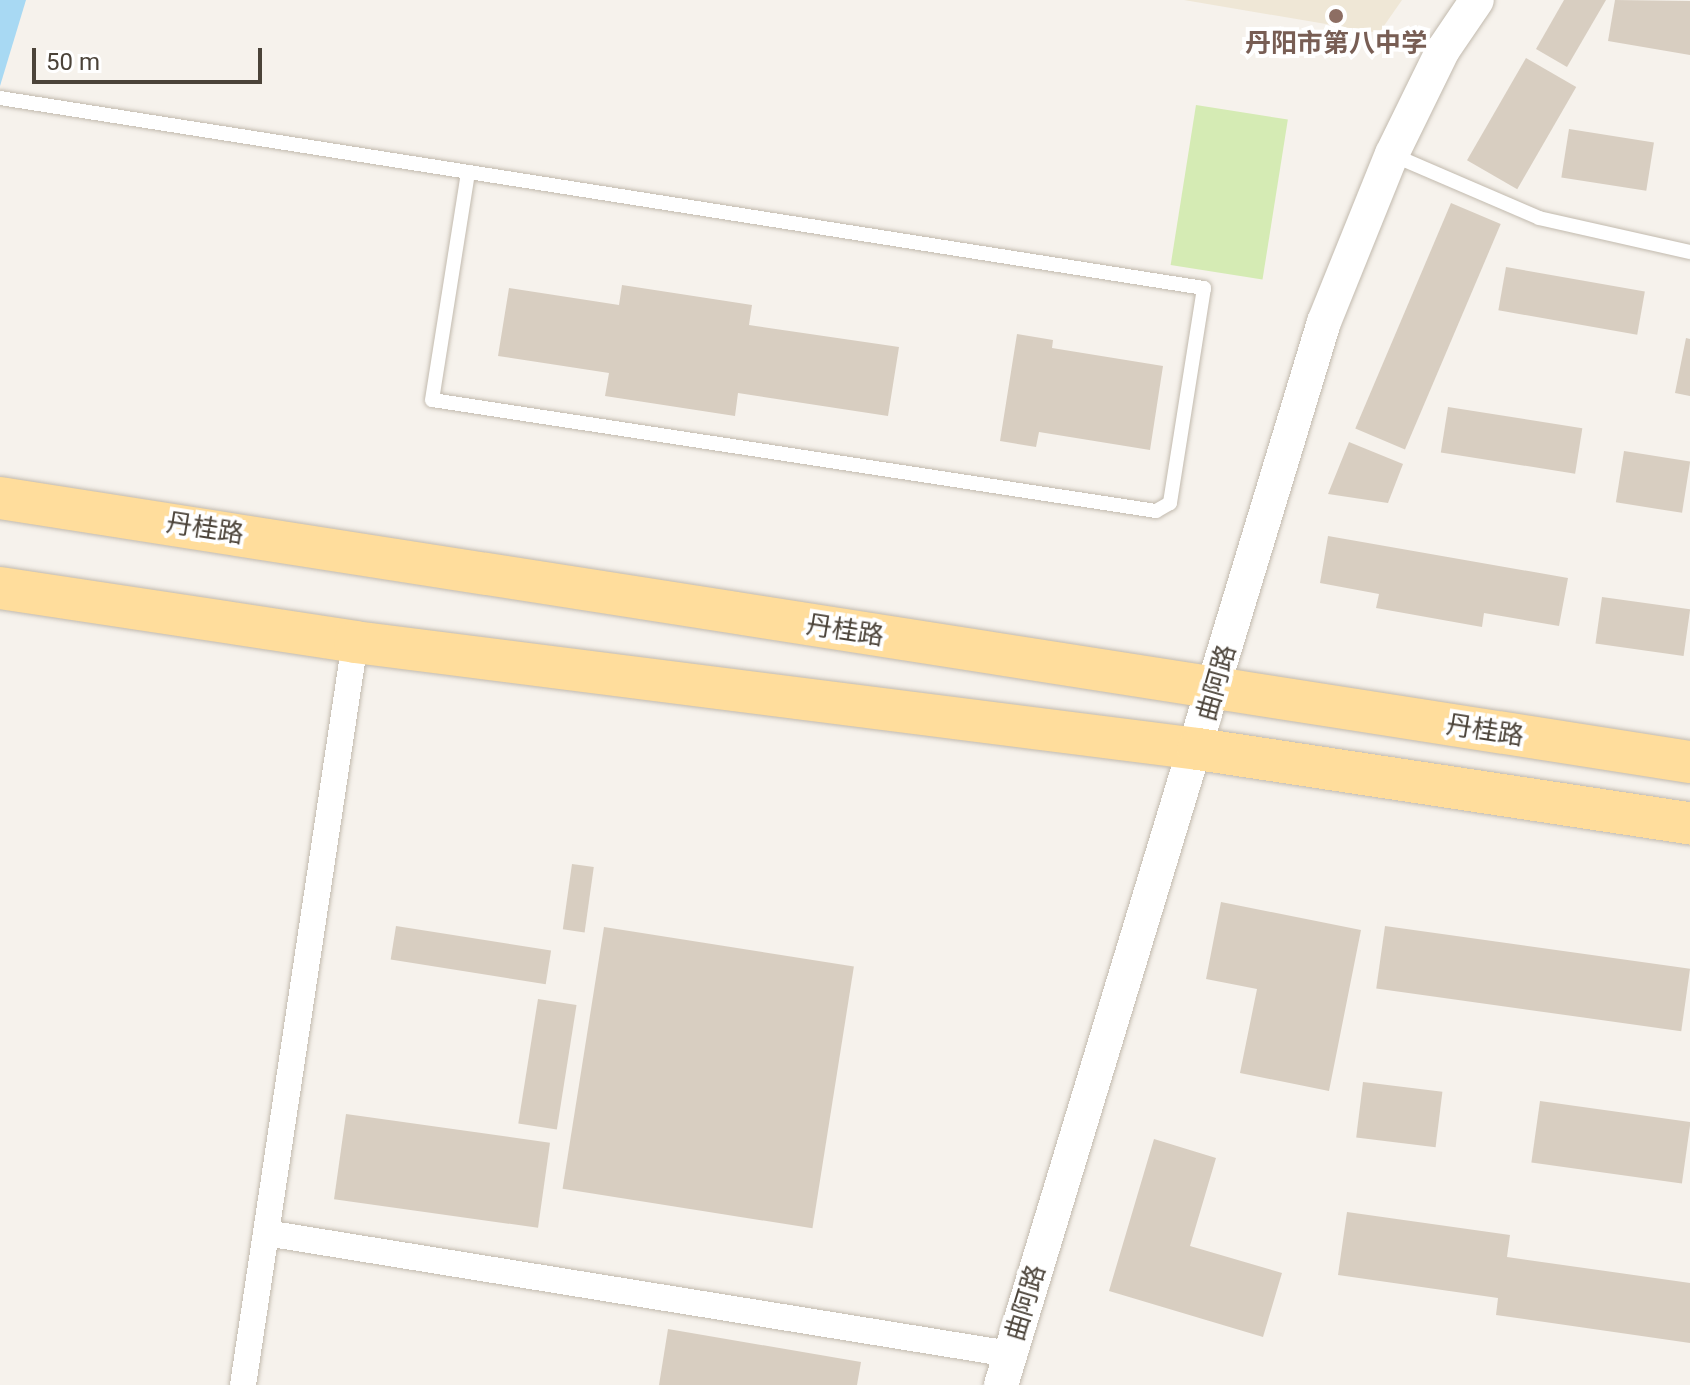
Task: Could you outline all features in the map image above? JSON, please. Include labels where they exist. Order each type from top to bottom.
[{"type":"main road","name":"丹桂路","points":[[0,498],[1690,762]]},
{"type":"main road","points":[[0,588],[355,642],[1198,749],[1690,823]]},
{"type":"street","name":"曲阿路","points":[[1006,1369],[1198,749],[1324,322],[1392,154],[1443,50],[1477,0]]},
{"type":"street","points":[[243,1385],[355,642]]},
{"type":"street","points":[[266,1233],[1006,1369]]},
{"type":"lane","points":[[0,98],[1204,288],[1170,503],[1156,511],[432,400],[468,173]]},
{"type":"lane","points":[[1392,154],[1539,218],[1690,252]]},
{"type":"shaded area","name":"丹阳市第八中学","points":[[1184,0],[1402,0],[1379,33]]},
{"type":"green space","points":[[1196,105],[1288,120],[1263,280],[1171,265]]},
{"type":"water","points":[[0,0],[26,0],[0,86]]},
{"type":"building","points":[[1564,0],[1606,0],[1567,67],[1536,49]]},
{"type":"building","points":[[1615,0],[1690,1],[1690,55],[1608,41]]},
{"type":"building","points":[[1526,58],[1576,87],[1517,189],[1467,160]]},
{"type":"building","points":[[1569,129],[1654,142],[1646,191],[1561,177]]},
{"type":"building","points":[[1451,203],[1501,224],[1405,450],[1355,429]]},
{"type":"building","points":[[1506,267],[1645,291],[1637,335],[1498,310]]},
{"type":"building","points":[[622,285],[752,305],[749,325],[899,347],[888,416],[738,393],[735,416],[605,396],[609,373],[498,356],[509,288],[619,305]]},
{"type":"building","points":[[1017,334],[1053,340],[1052,348],[1163,366],[1150,450],[1039,432],[1036,447],[1000,441]]},
{"type":"building","points":[[1686,338],[1690,339],[1690,396],[1675,393]]},
{"type":"building","points":[[1448,407],[1582,428],[1575,474],[1441,452]]},
{"type":"building","points":[[1349,442],[1403,464],[1388,503],[1328,494]]},
{"type":"building","points":[[1624,451],[1690,461],[1682,513],[1616,502]]},
{"type":"building","points":[[1328,536],[1568,578],[1559,626],[1484,613],[1482,627],[1376,608],[1379,594],[1320,583]]},
{"type":"building","points":[[1602,597],[1690,609],[1684,656],[1595,644]]},
{"type":"building","points":[[572,864],[594,867],[585,932],[563,929]]},
{"type":"building","points":[[1221,902],[1361,930],[1329,1091],[1240,1073],[1257,989],[1206,979]]},
{"type":"building","points":[[396,926],[551,951],[546,984],[391,960]]},
{"type":"building","points":[[1385,926],[1690,969],[1681,1031],[1376,988]]},
{"type":"building","points":[[604,927],[854,967],[812,1228],[563,1189]]},
{"type":"building","points":[[538,999],[577,1005],[557,1130],[518,1123]]},
{"type":"building","points":[[1363,1082],[1442,1092],[1436,1147],[1356,1138]]},
{"type":"building","points":[[1540,1101],[1690,1122],[1682,1184],[1531,1162]]},
{"type":"building","points":[[346,1114],[550,1143],[538,1228],[334,1199]]},
{"type":"building","points":[[1154,1139],[1216,1158],[1190,1246],[1282,1273],[1263,1337],[1109,1291]]},
{"type":"building","points":[[1347,1212],[1510,1235],[1507,1257],[1690,1283],[1690,1343],[1496,1315],[1498,1298],[1338,1275]]},
{"type":"building","points":[[668,1329],[861,1362],[857,1385],[659,1385]]},
{"type":"place","name":"丹阳市第八中学","points":[[1336,16]]}]
